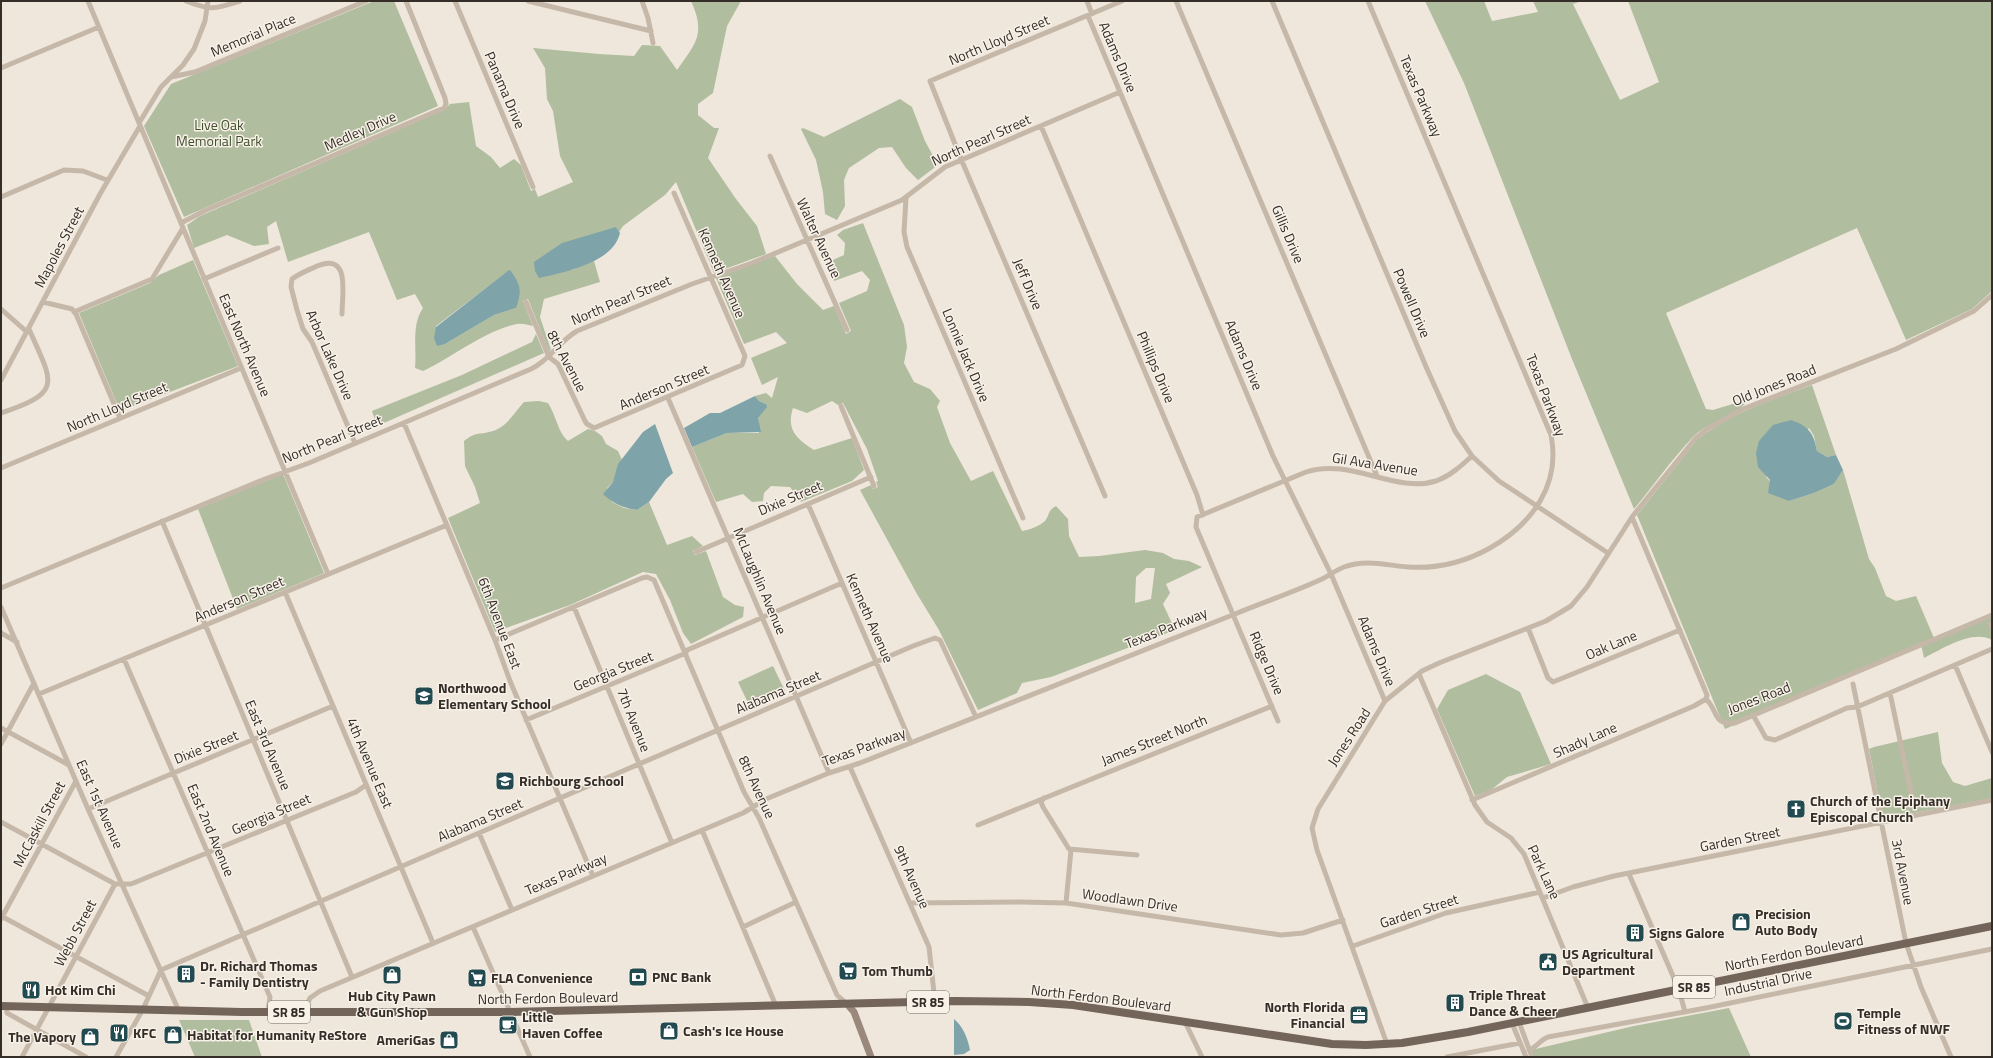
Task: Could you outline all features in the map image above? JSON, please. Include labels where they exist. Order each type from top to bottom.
[{"type":"main road","name":"North Ferdon Boulevard","points":[[3,1006],[179,1011],[510,1012],[935,1002],[1044,1003],[1094,1008],[1314,1042],[1387,1044],[1431,1039],[1515,1023],[1992,926]]},
{"type":"street","name":"East North Avenue","points":[[88,1],[328,574]]},
{"type":"street","points":[[186,1],[207,9],[221,8],[240,1]]},
{"type":"street","name":"Mapoles Street","points":[[1,380],[108,180],[140,124],[161,88],[183,65],[194,49],[205,21],[208,1]]},
{"type":"street","name":"Memorial Place","points":[[171,77],[195,72],[366,1]]},
{"type":"street","name":"Medley Drive","points":[[182,225],[218,204],[444,108],[446,104],[445,98],[406,1]]},
{"type":"street","name":"Panama Drive","points":[[455,1],[533,187]]},
{"type":"street","points":[[528,1],[651,31]]},
{"type":"street","points":[[642,1],[653,42]]},
{"type":"street","name":"Adams Drive","points":[[1086,1],[1120,92],[1285,481],[1330,574],[1385,701]]},
{"type":"street","name":"North Lloyd Street","points":[[930,82],[1122,1]]},
{"type":"street","name":"Gillis Drive","points":[[1176,1],[1377,476]]},
{"type":"street","name":"Powell Drive","points":[[1272,1],[1427,369],[1455,431],[1472,456],[1499,481],[1608,553]]},
{"type":"street","name":"Texas Parkway","points":[[304,1012],[310,998],[315,994],[352,977],[702,830],[829,773],[850,767],[976,717],[1233,614],[1330,574],[1341,568],[1359,563],[1376,562],[1427,567],[1458,561],[1478,554],[1510,535],[1537,506],[1552,475],[1554,456],[1551,435],[1368,1]]},
{"type":"street","points":[[1,68],[99,27]]},
{"type":"street","name":"Jeff Drive","points":[[930,82],[961,159],[1105,496]]},
{"type":"street","name":"North Pearl Street","points":[[1,588],[531,370],[541,364],[566,338],[576,331],[710,277],[753,262],[906,198],[939,170],[961,159],[1120,92]]},
{"type":"street","name":"Phillips Drive","points":[[1041,126],[1197,495],[1203,515]]},
{"type":"street","name":"Walter Avenue","points":[[770,156],[847,330]]},
{"type":"street","points":[[1,197],[64,170],[83,171],[108,180]]},
{"type":"street","name":"Kenneth Avenue","points":[[674,193],[745,356],[744,362]]},
{"type":"street","name":"Lonnie Jack Drive","points":[[906,198],[904,232],[907,247],[1023,518]]},
{"type":"street","points":[[74,312],[152,279],[182,225]]},
{"type":"street","points":[[204,279],[278,248]]},
{"type":"street","name":"Arbor Lake Drive","points":[[342,314],[342,278],[340,267],[335,264],[326,263],[292,278],[291,287],[302,329],[312,342],[355,443]]},
{"type":"street","name":"Old Jones Road","points":[[1608,553],[1632,517],[1695,439],[1707,429],[1743,409],[1896,349],[1974,311],[1992,295]]},
{"type":"street","points":[[43,302],[69,309],[74,312],[85,333],[120,418]]},
{"type":"street","name":"8th Avenue","points":[[526,302],[549,357],[558,364],[585,421],[592,428]]},
{"type":"street","points":[[1,309],[28,331],[46,371],[48,384],[46,389],[34,401],[1,413]]},
{"type":"street","name":"Anderson Street","points":[[592,428],[598,428],[668,398],[737,368],[744,362]]},
{"type":"street","name":"North Lloyd Street","points":[[1,468],[241,368]]},
{"type":"street","name":"McLaughlin Avenue","points":[[668,398],[829,773]]},
{"type":"street","points":[[841,406],[874,486]]},
{"type":"street","name":"6th Avenue East","points":[[404,423],[495,640],[504,669],[593,876]]},
{"type":"street","name":"Gil Ava Avenue","points":[[1203,515],[1310,470],[1338,468],[1415,484],[1437,481],[1453,473],[1472,456]]},
{"type":"street","name":"Dixie Street","points":[[696,552],[871,476]]},
{"type":"street","name":"Kenneth Avenue","points":[[808,504],[911,743]]},
{"type":"street","points":[[1203,515],[1197,517],[1196,527],[1233,614]]},
{"type":"street","name":"Jones Road","points":[[1632,517],[1706,693],[1706,699],[1717,718],[1724,723],[1735,723],[1753,716],[1992,615]]},
{"type":"street","name":"East 3rd Avenue","points":[[162,521],[352,977]]},
{"type":"street","name":"Anderson Street","points":[[39,694],[447,525]]},
{"type":"street","name":"Jones Road","points":[[1387,1044],[1313,837],[1312,825],[1318,809],[1385,701],[1419,674],[1439,663],[1556,616],[1571,606],[1586,588],[1608,553]]},
{"type":"street","name":"8th Avenue","points":[[574,607],[642,578],[650,578],[654,580],[719,730],[744,792],[753,808],[837,995],[848,1005]]},
{"type":"street","name":"Georgia Street","points":[[526,720],[842,583]]},
{"type":"street","name":"4th Avenue East","points":[[285,592],[433,943]]},
{"type":"street","name":"East 1st Avenue","points":[[1,607],[88,809],[179,1011]]},
{"type":"street","points":[[495,640],[574,607]]},
{"type":"street","name":"7th Avenue","points":[[574,607],[672,842]]},
{"type":"street","name":"Ridge Drive","points":[[1233,614],[1278,721]]},
{"type":"street","name":"Oak Lane","points":[[1528,628],[1548,678],[1552,682],[1556,682],[1680,630]]},
{"type":"street","points":[[1,633],[17,642]]},
{"type":"street","name":"Alabama Street","points":[[161,970],[926,641],[938,639],[942,644],[976,717]]},
{"type":"street","points":[[1753,716],[1766,738],[1775,740],[1847,708],[1858,707],[1992,649]]},
{"type":"street","name":"East 2nd Avenue","points":[[124,659],[207,854],[244,934],[270,996],[268,1012]]},
{"type":"street","points":[[1955,665],[1992,752]]},
{"type":"street","name":"Park Lane","points":[[1419,674],[1472,800],[1487,822],[1511,838],[1520,847],[1588,1008]]},
{"type":"street","points":[[1,744],[34,683]]},
{"type":"street","name":"3rd Avenue","points":[[1853,684],[1906,944],[1912,964],[1951,1057]]},
{"type":"street","points":[[1890,693],[1914,807]]},
{"type":"street","name":"Shady Lane","points":[[1472,800],[1694,706],[1706,699]]},
{"type":"street","name":"Dixie Street","points":[[88,809],[253,741],[333,706]]},
{"type":"street","name":"James Street North","points":[[978,825],[1272,706]]},
{"type":"street","points":[[1,728],[70,765]]},
{"type":"street","name":"9th Avenue","points":[[850,767],[911,903],[931,953],[935,1002]]},
{"type":"street","name":"McCaskill Street","points":[[2,918],[76,781]]},
{"type":"street","name":"Georgia Street","points":[[115,884],[132,884],[356,792],[366,785]]},
{"type":"street","points":[[1044,797],[1042,802],[1043,808],[1066,848],[1072,850],[1137,855]]},
{"type":"street","name":"Garden Street","points":[[1353,946],[1446,913],[1541,895],[1586,883],[1992,800]]},
{"type":"street","points":[[1,822],[115,884]]},
{"type":"street","points":[[702,830],[776,1006]]},
{"type":"street","points":[[479,833],[512,910]]},
{"type":"street","points":[[1066,903],[1072,850]]},
{"type":"street","points":[[1629,874],[1679,990],[1685,1012]]},
{"type":"street","name":"Webb Street","points":[[22,1057],[115,884]]},
{"type":"street","points":[[743,927],[796,902]]},
{"type":"street","name":"Woodlawn Drive","points":[[911,903],[1066,903],[1281,935],[1303,933],[1342,920]]},
{"type":"street","points":[[2,918],[76,956],[148,996]]},
{"type":"street","points":[[473,927],[530,1057]]},
{"type":"street","name":"Industrial Drive","points":[[1529,1050],[1548,1037],[1685,1012],[1912,964],[1992,949]]},
{"type":"street","points":[[116,1057],[143,1009],[161,970]]},
{"type":"street","points":[[848,1005],[854,1012],[871,1057]]},
{"type":"street","points":[[3,1006],[7,1013],[86,1057]]},
{"type":"street","points":[[1185,1022],[1202,1057]]},
{"type":"street","points":[[1515,1023],[1520,1043],[1526,1057]]},
{"type":"street","points":[[1515,1023],[1532,1057]]},
{"type":"street","points":[[1447,1057],[1520,1043]]},
{"type":"green space","name":"Live Oak Memorial Park","points":[[374,1],[394,1],[438,106],[184,217],[144,126],[171,84]]},
{"type":"green space","points":[[691,1],[741,1],[727,26],[713,93],[698,104],[698,115],[714,128],[719,128],[708,158],[736,199],[757,226],[766,254],[714,273],[676,182],[665,195],[623,226],[619,232],[616,227],[572,270],[594,261],[600,282],[544,299],[540,317],[551,350],[549,351],[528,299],[523,301],[533,326],[517,324],[505,327],[481,338],[423,371],[415,368],[415,337],[417,322],[423,308],[415,294],[397,300],[369,232],[288,262],[276,221],[267,227],[269,244],[254,246],[227,235],[194,248],[187,225],[200,216],[444,110],[450,104],[469,102],[476,146],[491,157],[500,168],[514,159],[521,165],[531,191],[535,189],[538,197],[573,182],[560,156],[553,111],[547,99],[545,68],[533,48],[634,56],[642,45],[660,46],[677,70],[697,38],[698,22]],"holes":[[[507,272],[516,308],[494,315],[445,344],[436,326]]]},
{"type":"green space","points":[[1425,1],[1484,1],[1492,21],[1538,12],[1533,1],[1582,1],[1573,4],[1620,100],[1659,82],[1628,1],[1992,1],[1992,291],[1972,309],[1906,340],[1857,228],[1666,313],[1706,409],[1713,410],[1749,399],[1744,405],[1730,415],[1707,427],[1693,437],[1670,463],[1634,509],[1572,359],[1464,83]]},
{"type":"green space","points":[[900,99],[912,107],[925,141],[938,165],[918,180],[906,168],[892,147],[879,148],[849,168],[844,180],[845,206],[837,220],[825,214],[823,192],[816,160],[801,129],[803,128],[824,137]]},
{"type":"green space","points":[[863,223],[904,325],[907,347],[904,363],[914,382],[930,389],[940,401],[937,407],[950,443],[971,481],[993,471],[1022,531],[1034,528],[1043,523],[1047,519],[1050,511],[1056,506],[1068,519],[1069,536],[1079,557],[1145,550],[1163,553],[1174,559],[1189,561],[1202,567],[1166,584],[1170,593],[1163,604],[1175,630],[1051,677],[1022,683],[1017,693],[978,710],[939,630],[917,594],[860,490],[871,485],[873,489],[878,487],[876,482],[878,481],[867,449],[843,403],[838,405],[832,401],[807,413],[793,408],[791,422],[794,433],[802,442],[814,450],[852,438],[864,470],[852,481],[801,502],[790,487],[771,486],[764,493],[763,501],[752,502],[743,494],[716,502],[692,447],[727,433],[759,433],[758,418],[766,404],[759,401],[755,396],[766,393],[772,398],[778,377],[762,385],[751,358],[787,343],[776,332],[744,344],[716,278],[775,256],[797,284],[823,310],[834,306],[846,334],[851,331],[839,303],[867,291],[870,280],[862,271],[834,281],[826,263],[844,255],[845,243],[837,235],[843,230]],"holes":[[[1146,568],[1155,568],[1151,599],[1135,603],[1136,577]]]},
{"type":"green space","points":[[193,260],[238,366],[120,411],[79,313],[150,283],[159,275]]},
{"type":"green space","points":[[536,334],[544,353],[377,426],[372,411],[462,375],[532,342]]},
{"type":"green space","points":[[1812,385],[1836,455],[1827,457],[1817,451],[1814,436],[1809,428],[1766,477],[1789,501],[1814,493],[1834,484],[1843,470],[1869,559],[1875,568],[1886,596],[1896,601],[1916,596],[1934,638],[1992,613],[1992,640],[1984,637],[1967,638],[1948,645],[1924,658],[1921,644],[1725,729],[1637,515],[1697,440],[1710,430],[1752,408]]},
{"type":"green space","points":[[539,401],[548,403],[559,429],[568,441],[588,429],[595,431],[602,436],[606,444],[618,451],[622,460],[613,482],[607,488],[612,502],[624,508],[637,510],[649,502],[667,545],[692,536],[703,546],[693,551],[695,555],[706,551],[723,597],[735,605],[744,607],[743,617],[691,644],[683,633],[670,600],[656,574],[643,572],[570,605],[495,632],[448,518],[480,503],[475,487],[465,466],[464,441],[474,435],[500,428],[524,402]]},
{"type":"green space","points":[[283,474],[324,573],[237,609],[198,509]]},
{"type":"green space","points":[[773,666],[785,691],[750,707],[738,682]]},
{"type":"green space","points":[[1486,674],[1520,692],[1551,764],[1507,777],[1491,790],[1475,796],[1437,709],[1448,690]]},
{"type":"green space","points":[[1938,732],[1942,763],[1953,782],[1965,786],[1992,778],[1992,798],[1883,819],[1869,749]]},
{"type":"green space","points":[[1729,1008],[1751,1057],[1533,1057],[1531,1050],[1634,1026]]},
{"type":"green space","points":[[179,1020],[249,1020],[262,1057],[195,1057]]},
{"type":"water","points":[[616,227],[620,233],[616,243],[608,252],[598,259],[562,273],[539,278],[535,271],[534,262],[562,243]]},
{"type":"water","points":[[509,270],[514,276],[520,289],[516,308],[494,315],[445,344],[437,346],[434,338],[436,327]]},
{"type":"water","points":[[755,396],[759,401],[766,404],[767,407],[758,418],[761,432],[727,433],[692,447],[684,428],[710,413],[720,413]]},
{"type":"water","points":[[1791,420],[1802,425],[1809,431],[1814,439],[1817,451],[1827,457],[1836,455],[1843,470],[1834,484],[1814,493],[1789,501],[1768,493],[1770,480],[1758,467],[1756,453],[1759,441],[1773,425]]},
{"type":"water","points":[[655,424],[673,473],[666,479],[649,502],[637,510],[619,505],[603,494],[613,482],[618,464],[643,432]]},
{"type":"water","points":[[954,1019],[965,1033],[968,1042],[970,1050],[964,1054],[954,1055]]},
{"type":"place","name":"Northwood Elementary School","points":[[424,696]]},
{"type":"place","name":"Richbourg School","points":[[505,781]]},
{"type":"place","name":"Church of the Epiphany Episcopal Church","points":[[1796,809]]},
{"type":"place","name":"Precision Auto Body","points":[[1741,922]]},
{"type":"place","name":"Signs Galore","points":[[1635,933]]},
{"type":"place","name":"US Agricultural Department","points":[[1548,962]]},
{"type":"place","name":"Tom Thumb","points":[[848,971]]},
{"type":"place","name":"Dr. Richard Thomas - Family Dentistry","points":[[186,974]]},
{"type":"place","name":"Hub City Pawn & Gun Shop","points":[[392,975]]},
{"type":"place","name":"PNC Bank","points":[[638,977]]},
{"type":"place","name":"FLA Convenience","points":[[477,978]]},
{"type":"place","name":"Hot Kim Chi","points":[[31,990]]},
{"type":"place","name":"Triple Threat Dance & Cheer","points":[[1455,1003]]},
{"type":"place","name":"North Florida Financial","points":[[1359,1015]]},
{"type":"place","name":"Temple Fitness of NWF","points":[[1843,1021]]},
{"type":"place","name":"Little Haven Coffee","points":[[508,1025]]},
{"type":"place","name":"Cash's Ice House","points":[[669,1031]]},
{"type":"place","name":"KFC","points":[[119,1033]]},
{"type":"place","name":"Habitat for Humanity ReStore","points":[[173,1035]]},
{"type":"place","name":"The Vapory","points":[[90,1037]]},
{"type":"place","name":"AmeriGas","points":[[449,1040]]}]
